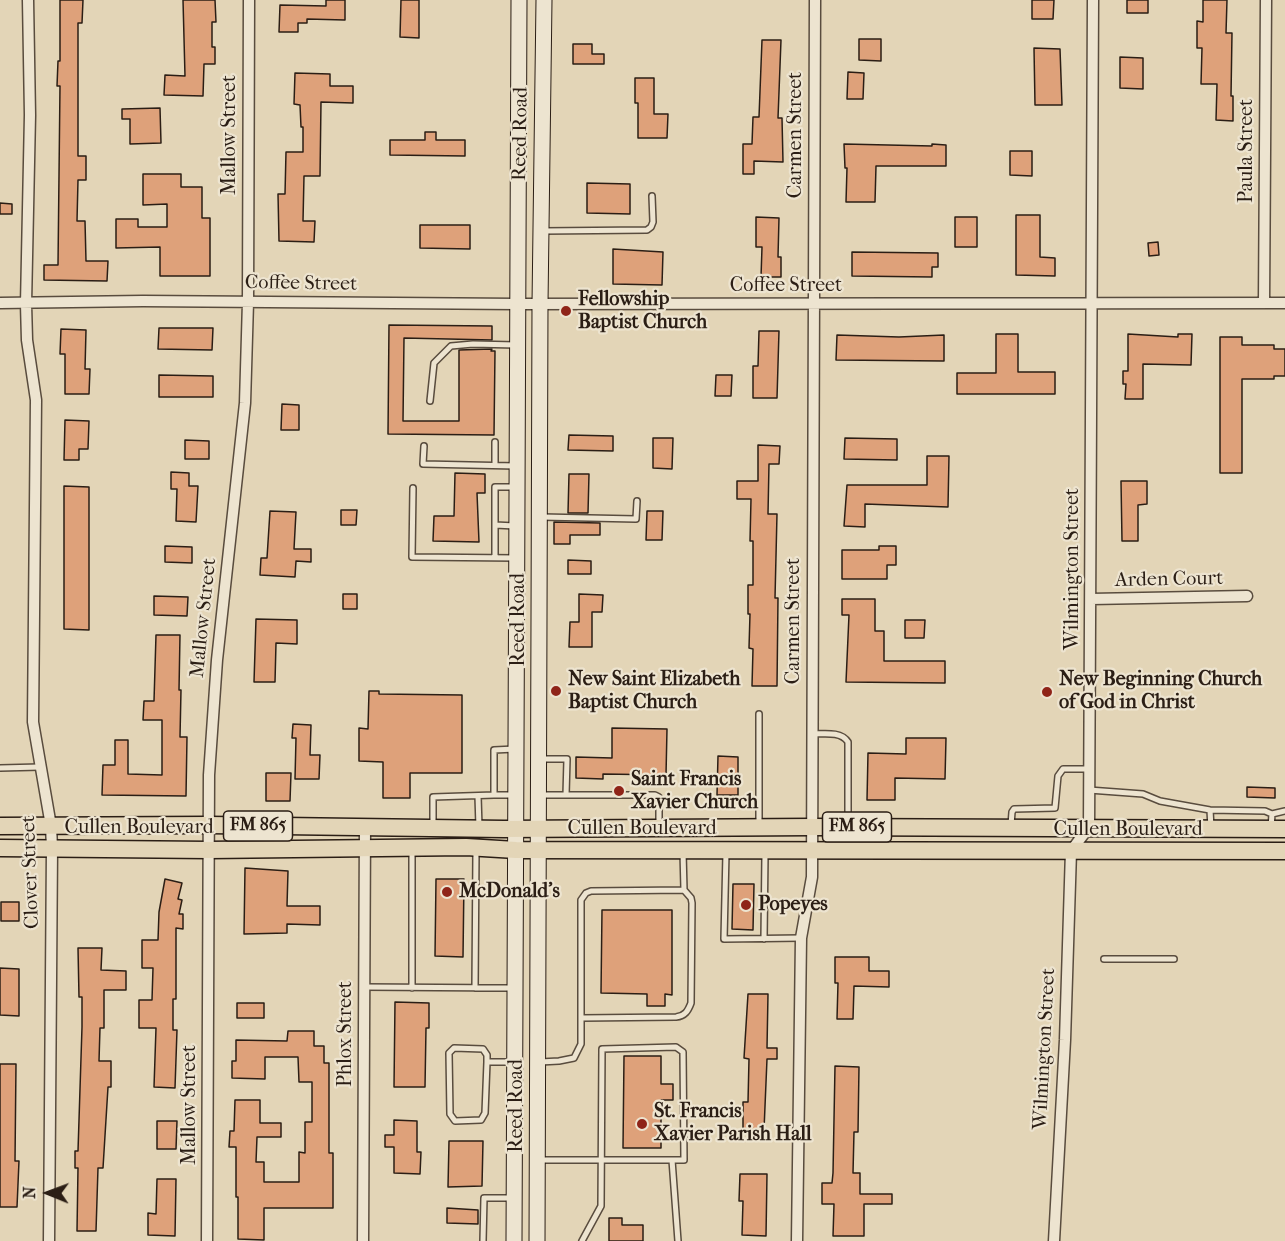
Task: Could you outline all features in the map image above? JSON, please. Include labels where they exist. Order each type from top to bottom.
[{"type":"main road","name":"Cullen Boulevard","points":[[0,826],[1211,829],[1277,825]]},
{"type":"main road","points":[[1277,825],[1282,851]]},
{"type":"main road","name":"Cullen Boulevard","points":[[0,848],[1282,851]]},
{"type":"street","name":"Clover Street","points":[[28,0],[30,116],[26,304],[27,340],[36,400],[33,722],[51,826],[52,848],[49,1241]]},
{"type":"street","name":"Mallow Street","points":[[207,1241],[209,774],[217,660],[245,403],[248,302],[249,0]]},
{"type":"street","name":"Reed Road","points":[[514,1241],[519,0]]},
{"type":"street","name":"Reed Road","points":[[537,1241],[540,304],[544,0]]},
{"type":"street","name":"Carmen Street","points":[[797,1241],[801,938],[812,877],[814,0]]},
{"type":"street","name":"Wilmington Street","points":[[1089,827],[1093,0]]},
{"type":"street","name":"Paula Street","points":[[1264,303],[1266,0]]},
{"type":"street","points":[[519,26],[544,27]]},
{"type":"street","name":"Coffee Street","points":[[0,303],[143,301],[518,304],[1285,303]]},
{"type":"street","name":"Arden Court","points":[[1091,599],[1246,596]]},
{"type":"street","points":[[518,615],[540,616]]},
{"type":"street","name":"Phlox Street","points":[[363,1241],[365,827]]},
{"type":"street","points":[[1071,851],[1089,827]]},
{"type":"street","name":"Wilmington Street","points":[[1054,1241],[1065,1040],[1071,851]]},
{"type":"street","points":[[516,1062],[538,1063]]},
{"type":"lane","points":[[541,231],[647,230],[653,222],[652,196]]},
{"type":"lane","points":[[430,401],[434,363],[452,346],[518,345]]},
{"type":"lane","points":[[495,442],[495,465]]},
{"type":"lane","points":[[424,446],[423,464],[518,466]]},
{"type":"lane","points":[[495,558],[495,487],[518,487]]},
{"type":"lane","points":[[412,488],[412,557],[518,558]]},
{"type":"lane","points":[[540,517],[636,519],[637,501]]},
{"type":"lane","points":[[495,525],[518,526]]},
{"type":"lane","points":[[759,714],[759,827]]},
{"type":"lane","points":[[812,734],[838,734],[846,737],[848,742],[848,827]]},
{"type":"lane","points":[[494,795],[494,750],[517,749]]},
{"type":"lane","points":[[539,759],[567,759],[566,795]]},
{"type":"lane","points":[[0,768],[40,767]]},
{"type":"lane","points":[[1011,827],[1014,808],[1055,808],[1058,776],[1063,769],[1089,769]]},
{"type":"lane","points":[[1089,790],[1143,794],[1160,801],[1210,810],[1265,811],[1277,825],[1285,811]]},
{"type":"lane","points":[[478,795],[479,828]]},
{"type":"lane","points":[[433,828],[433,797],[516,795]]},
{"type":"lane","points":[[539,795],[655,795],[659,797],[658,828]]},
{"type":"lane","points":[[1210,810],[1211,829]]},
{"type":"lane","points":[[412,848],[412,987]]},
{"type":"lane","points":[[475,988],[476,848]]},
{"type":"lane","points":[[582,1018],[676,1017],[687,1011],[691,1003],[693,903],[684,890],[683,850]]},
{"type":"lane","points":[[726,850],[724,939],[801,938]]},
{"type":"lane","points":[[764,939],[765,850]]},
{"type":"lane","points":[[538,1063],[574,1058],[581,1044],[581,900],[586,893],[591,891],[684,890]]},
{"type":"lane","points":[[1104,959],[1174,959]]},
{"type":"lane","points":[[364,987],[516,988]]},
{"type":"lane","points":[[538,1160],[600,1160],[684,1160],[683,1052],[676,1047],[602,1049],[600,1160],[601,1206],[582,1241]]},
{"type":"lane","points":[[454,1048],[483,1049],[487,1055],[487,1062],[485,1113],[481,1120],[455,1121],[450,1114],[449,1053],[454,1048]]},
{"type":"lane","points":[[487,1062],[516,1062]]},
{"type":"lane","points":[[672,1160],[678,1241]]},
{"type":"lane","points":[[483,1241],[484,1198],[515,1198]]},
{"type":"building","points":[[60,0],[83,0],[82,23],[78,23],[78,156],[86,156],[86,180],[78,180],[77,221],[85,221],[86,261],[108,261],[107,281],[44,280],[44,265],[58,265],[60,86],[57,86],[58,61],[60,61]]},
{"type":"building","points":[[183,0],[215,0],[216,22],[212,22],[212,47],[215,47],[215,64],[204,64],[203,96],[164,95],[165,75],[185,76]]},
{"type":"building","points":[[326,0],[345,0],[345,20],[307,19],[307,23],[298,23],[298,32],[279,32],[280,5],[326,6]]},
{"type":"building","points":[[401,0],[419,0],[419,38],[400,37]]},
{"type":"building","points":[[1032,0],[1054,0],[1053,19],[1032,19]]},
{"type":"building","points":[[1127,0],[1148,0],[1148,13],[1127,13]]},
{"type":"building","points":[[1203,0],[1227,0],[1226,33],[1232,33],[1233,121],[1216,120],[1217,84],[1201,84],[1202,48],[1197,48],[1197,21],[1203,22]]},
{"type":"building","points":[[859,39],[881,39],[881,61],[859,60]]},
{"type":"building","points":[[762,40],[781,40],[778,118],[782,118],[783,162],[754,161],[754,174],[743,174],[743,144],[752,144],[753,117],[759,117]]},
{"type":"building","points":[[573,44],[592,44],[592,54],[604,54],[604,64],[573,64]]},
{"type":"building","points":[[1034,48],[1060,49],[1062,105],[1035,105]]},
{"type":"building","points":[[1120,57],[1143,58],[1143,89],[1120,88]]},
{"type":"building","points":[[848,72],[864,73],[863,99],[847,99]]},
{"type":"building","points":[[295,73],[330,74],[330,86],[353,86],[353,103],[321,102],[320,176],[304,176],[303,221],[315,221],[314,242],[279,241],[278,194],[285,194],[286,152],[303,152],[300,105],[294,104]]},
{"type":"building","points":[[635,78],[654,78],[654,114],[668,114],[667,138],[638,138]]},
{"type":"building","points":[[160,108],[161,143],[130,144],[130,119],[122,119],[122,109]]},
{"type":"building","points":[[425,132],[436,132],[436,140],[465,140],[465,156],[390,155],[390,140],[425,140]]},
{"type":"building","points":[[844,144],[946,145],[946,166],[876,166],[875,202],[846,202],[847,168],[845,168]]},
{"type":"building","points":[[1010,151],[1032,151],[1032,176],[1010,175]]},
{"type":"building","points":[[143,174],[181,174],[181,187],[202,187],[202,218],[210,218],[210,276],[160,276],[160,247],[116,248],[116,219],[138,219],[138,227],[167,227],[167,204],[143,205]]},
{"type":"building","points":[[587,183],[630,184],[630,214],[587,213]]},
{"type":"building","points":[[0,203],[12,204],[12,214],[0,214]]},
{"type":"building","points":[[1016,215],[1040,215],[1040,257],[1055,258],[1055,276],[1016,275]]},
{"type":"building","points":[[756,217],[779,218],[778,257],[781,257],[781,277],[761,277],[762,247],[756,247]]},
{"type":"building","points":[[955,217],[977,217],[977,247],[955,247]]},
{"type":"building","points":[[420,225],[470,225],[470,249],[420,248]]},
{"type":"building","points":[[1158,242],[1159,255],[1149,256],[1148,243]]},
{"type":"building","points":[[613,249],[663,252],[662,285],[613,284]]},
{"type":"building","points":[[852,252],[938,253],[938,267],[932,267],[932,277],[852,276]]},
{"type":"building","points":[[389,325],[492,326],[492,340],[404,338],[403,421],[459,421],[459,350],[492,349],[491,351],[495,351],[494,435],[388,434]]},
{"type":"building","points":[[159,328],[213,328],[212,350],[158,349]]},
{"type":"building","points":[[61,329],[86,330],[85,369],[90,369],[89,394],[65,394],[65,354],[60,354]]},
{"type":"building","points":[[759,331],[779,331],[777,398],[753,398],[753,366],[758,366]]},
{"type":"building","points":[[996,334],[1018,334],[1018,372],[1055,372],[1055,394],[957,394],[957,373],[996,373]]},
{"type":"building","points":[[1128,334],[1178,337],[1178,334],[1192,334],[1191,365],[1143,364],[1143,399],[1125,399],[1126,384],[1123,384],[1123,371],[1128,371]]},
{"type":"building","points":[[837,335],[899,337],[944,335],[944,361],[836,360]]},
{"type":"building","points":[[1220,337],[1242,337],[1242,345],[1274,345],[1274,349],[1285,349],[1285,376],[1274,376],[1274,379],[1242,379],[1242,473],[1220,473]]},
{"type":"building","points":[[159,375],[213,376],[213,397],[159,397]]},
{"type":"building","points":[[716,375],[732,375],[731,396],[715,396]]},
{"type":"building","points":[[282,404],[299,405],[299,430],[281,430]]},
{"type":"building","points":[[65,420],[89,421],[88,449],[79,449],[79,460],[64,460]]},
{"type":"building","points":[[569,435],[613,436],[613,451],[568,450]]},
{"type":"building","points":[[653,438],[673,438],[672,469],[653,468]]},
{"type":"building","points":[[845,438],[897,439],[897,460],[844,459]]},
{"type":"building","points":[[185,440],[209,441],[209,459],[185,459]]},
{"type":"building","points":[[758,445],[780,446],[779,464],[769,464],[768,514],[777,514],[775,598],[778,598],[777,686],[752,686],[753,649],[749,648],[750,614],[748,614],[748,585],[753,585],[753,541],[750,541],[751,499],[737,499],[737,481],[758,481]]},
{"type":"building","points":[[927,456],[949,456],[948,507],[865,504],[865,527],[844,526],[847,485],[927,485]]},
{"type":"building","points":[[171,472],[189,473],[189,486],[198,486],[196,522],[176,521],[177,489],[171,489]]},
{"type":"building","points":[[455,473],[485,474],[485,493],[477,493],[479,542],[433,541],[434,516],[454,516]]},
{"type":"building","points":[[569,474],[589,474],[588,513],[568,513]]},
{"type":"building","points":[[1121,481],[1147,481],[1147,504],[1138,505],[1138,541],[1122,541]]},
{"type":"building","points":[[64,486],[89,487],[89,630],[64,629]]},
{"type":"building","points":[[341,510],[357,510],[356,525],[341,525]]},
{"type":"building","points":[[270,511],[296,512],[294,549],[311,549],[311,562],[296,561],[295,577],[260,575],[261,558],[267,558]]},
{"type":"building","points":[[647,511],[663,511],[662,540],[646,540]]},
{"type":"building","points":[[554,522],[600,523],[600,535],[570,535],[570,544],[554,544]]},
{"type":"building","points":[[165,546],[192,547],[192,563],[165,562]]},
{"type":"building","points":[[879,546],[896,546],[896,565],[887,565],[887,579],[842,579],[842,550],[879,550]]},
{"type":"building","points":[[568,560],[591,561],[591,574],[568,574]]},
{"type":"building","points":[[343,594],[357,594],[357,609],[343,609]]},
{"type":"building","points":[[579,594],[603,595],[602,612],[592,612],[592,647],[569,647],[570,622],[579,622]]},
{"type":"building","points":[[154,596],[188,597],[187,616],[154,615]]},
{"type":"building","points":[[842,599],[875,599],[875,631],[884,631],[884,661],[945,661],[945,683],[846,682],[849,615],[842,615]]},
{"type":"building","points":[[256,619],[297,620],[297,644],[276,643],[275,682],[254,682]]},
{"type":"building","points":[[905,620],[925,620],[924,638],[905,638]]},
{"type":"building","points":[[156,635],[180,635],[180,737],[187,737],[186,796],[102,795],[103,765],[115,765],[115,740],[128,740],[128,774],[162,775],[162,720],[143,720],[144,701],[154,701]]},
{"type":"building","points":[[369,691],[379,691],[379,694],[462,695],[462,773],[410,773],[410,798],[383,798],[383,762],[359,761],[359,728],[368,729]]},
{"type":"building","points":[[293,724],[311,725],[310,755],[320,755],[319,779],[295,779],[296,738],[292,738]]},
{"type":"building","points":[[612,728],[667,729],[666,775],[603,774],[603,779],[576,778],[576,757],[612,758]]},
{"type":"building","points":[[906,738],[946,738],[945,779],[895,778],[895,800],[867,800],[868,753],[906,754]]},
{"type":"building","points":[[718,756],[738,757],[738,795],[717,795]]},
{"type":"building","points":[[266,773],[291,773],[290,801],[266,801]]},
{"type":"building","points":[[1247,787],[1275,788],[1275,798],[1247,797]]},
{"type":"building","points":[[245,868],[288,871],[287,906],[320,906],[320,925],[287,924],[287,933],[244,934]]},
{"type":"building","points":[[165,879],[182,883],[178,899],[182,900],[179,914],[183,914],[183,929],[176,928],[176,999],[173,999],[173,1030],[177,1030],[175,1088],[154,1087],[156,1028],[139,1028],[139,1000],[152,1000],[153,968],[142,968],[142,940],[158,940],[159,912]]},
{"type":"building","points":[[436,879],[464,879],[463,957],[435,956]]},
{"type":"building","points":[[733,884],[754,884],[753,930],[732,929]]},
{"type":"building","points":[[1,902],[19,902],[19,921],[1,921]]},
{"type":"building","points":[[602,910],[672,910],[672,995],[665,994],[665,1006],[647,1006],[647,994],[601,993]]},
{"type":"building","points":[[78,948],[102,948],[101,970],[126,971],[126,990],[104,990],[104,1028],[100,1028],[99,1061],[111,1061],[111,1087],[108,1087],[103,1168],[98,1168],[96,1231],[77,1231],[78,1168],[75,1168],[75,1151],[78,1151],[82,1027]]},
{"type":"building","points":[[835,957],[869,957],[869,971],[889,971],[889,987],[854,986],[853,1019],[837,1019],[838,983],[835,983]]},
{"type":"building","points":[[0,968],[19,969],[19,1016],[0,1015]]},
{"type":"building","points":[[748,994],[768,994],[767,1048],[777,1048],[777,1059],[767,1059],[764,1130],[743,1130],[743,1102],[748,1102],[749,1059],[744,1058]]},
{"type":"building","points":[[395,1002],[429,1003],[429,1028],[426,1028],[425,1087],[394,1087]]},
{"type":"building","points":[[237,1003],[264,1003],[264,1018],[237,1018]]},
{"type":"building","points":[[288,1031],[314,1031],[314,1046],[324,1046],[324,1063],[329,1063],[329,1153],[333,1153],[333,1208],[264,1208],[264,1240],[238,1239],[236,1147],[229,1147],[230,1131],[234,1131],[235,1100],[260,1100],[260,1123],[281,1123],[281,1137],[257,1137],[256,1162],[264,1162],[264,1182],[299,1182],[299,1152],[305,1153],[305,1122],[312,1122],[312,1082],[299,1082],[298,1057],[265,1057],[265,1079],[232,1078],[232,1061],[236,1061],[236,1040],[287,1041]]},
{"type":"building","name":"St. Francis Xavier Parish Hall","points":[[624,1056],[661,1056],[661,1084],[673,1084],[673,1100],[661,1100],[661,1148],[623,1148]]},
{"type":"building","points":[[0,1064],[16,1064],[15,1161],[19,1161],[17,1207],[0,1207]]},
{"type":"building","points":[[835,1066],[859,1067],[858,1132],[854,1132],[853,1173],[860,1173],[860,1194],[892,1194],[892,1204],[864,1204],[864,1236],[833,1236],[834,1204],[822,1204],[822,1183],[832,1183],[833,1173]]},
{"type":"building","points":[[394,1120],[417,1121],[417,1152],[421,1152],[420,1174],[394,1173],[394,1147],[385,1147],[385,1135],[394,1135]]},
{"type":"building","points":[[157,1121],[177,1121],[176,1149],[157,1149]]},
{"type":"building","points":[[449,1141],[483,1141],[482,1186],[448,1187]]},
{"type":"building","points":[[740,1174],[767,1174],[766,1236],[742,1235],[743,1201],[739,1201]]},
{"type":"building","points":[[157,1179],[176,1179],[175,1236],[148,1235],[148,1213],[156,1214]]},
{"type":"building","points":[[447,1208],[478,1210],[478,1224],[447,1223]]},
{"type":"building","points":[[609,1218],[622,1218],[622,1225],[643,1225],[643,1241],[609,1241]]},
{"type":"place","name":"Fellowship Baptist Church","points":[[566,311]]},
{"type":"place","name":"New Saint Elizabeth Baptist Church","points":[[556,691]]},
{"type":"place","name":"New Beginning Church of God in Christ","points":[[1047,692]]},
{"type":"place","name":"Saint Francis Xavier Church","points":[[619,791]]},
{"type":"place","name":"McDonald's","points":[[447,892]]},
{"type":"place","name":"Popeyes","points":[[746,905]]},
{"type":"place","name":"St. Francis Xavier Parish Hall","points":[[642,1124]]}]
